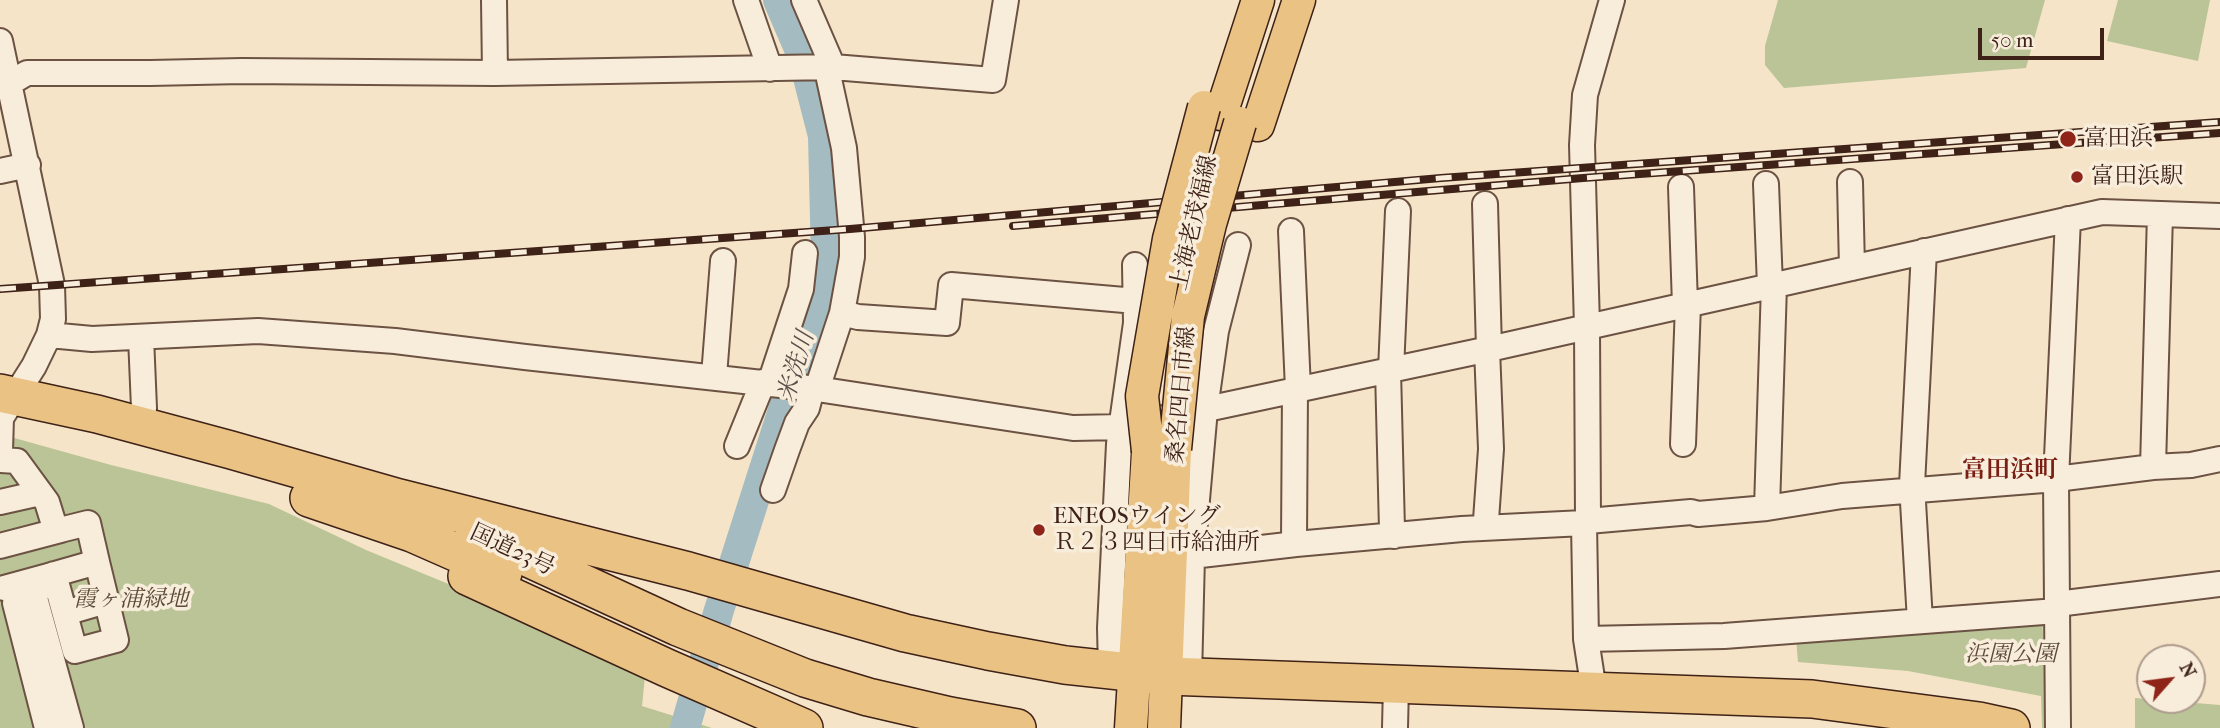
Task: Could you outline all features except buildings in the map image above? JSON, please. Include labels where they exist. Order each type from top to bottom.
[{"type":"highway","name":"国道23号","points":[[3,415],[142,427],[399,498],[672,648],[733,674],[805,678],[908,728]]},
{"type":"highway","points":[[3,415],[277,488],[373,527],[477,581],[672,648]]},
{"type":"highway","points":[[399,498],[688,571],[905,633],[1065,665],[1150,674],[1812,699],[1979,721],[2011,728]]},
{"type":"highway","points":[[733,674],[804,728]]},
{"type":"highway","name":"国道23号","points":[[867,708],[950,716],[1017,728]]},
{"type":"main road","points":[[1231,117],[1239,0]]},
{"type":"main road","name":"上海老茂福線","points":[[1210,225],[1258,0]]},
{"type":"main road","name":"上海老茂福線","points":[[1162,450],[1157,390],[1231,117],[1279,0]]},
{"type":"main road","points":[[1231,117],[1298,0]]},
{"type":"main road","name":"桑名四日市線","points":[[1131,728],[1150,674],[1162,450],[1188,316],[1210,225]]},
{"type":"main road","name":"桑名四日市線","points":[[1150,674],[1164,728]]},
{"type":"street","points":[[494,0],[495,73]]},
{"type":"street","points":[[746,0],[776,68]]},
{"type":"street","points":[[773,490],[842,313],[852,257],[844,148],[829,79],[830,67],[804,0]]},
{"type":"street","points":[[5,83],[27,73],[495,73],[830,67],[993,80],[1006,0]]},
{"type":"street","points":[[1594,691],[1586,639],[1587,327],[1582,145],[1585,95],[1612,0]]},
{"type":"street","points":[[0,41],[5,83],[27,165],[52,285],[53,319],[49,335],[3,415]]},
{"type":"street","points":[[0,171],[27,165]]},
{"type":"street","points":[[1850,183],[1852,268]]},
{"type":"street","points":[[1766,184],[1772,285],[1768,508]]},
{"type":"street","points":[[1681,187],[1686,305],[1683,444]]},
{"type":"street","points":[[1485,204],[1491,449],[1486,520],[1488,527]]},
{"type":"street","points":[[1394,536],[1389,370],[1398,211]]},
{"type":"street","points":[[49,335],[92,339],[258,331],[395,341],[766,382],[1073,428],[1122,427],[1488,349],[2102,212],[2220,216]]},
{"type":"street","points":[[2153,467],[2160,214]]},
{"type":"street","points":[[2058,728],[2056,479],[2068,219]]},
{"type":"street","points":[[1291,231],[1296,390],[1296,544]]},
{"type":"street","points":[[1135,265],[1136,312],[1122,427],[1110,628],[1150,674],[1192,556],[1205,409],[1216,331],[1238,245]]},
{"type":"street","points":[[1920,621],[1912,489],[1924,251]]},
{"type":"street","points":[[737,446],[766,382],[801,289],[805,253]]},
{"type":"street","points":[[714,376],[723,261]]},
{"type":"street","points":[[842,313],[858,317],[947,323],[951,285],[1136,312],[1216,331]]},
{"type":"street","points":[[141,337],[144,408],[142,427]]},
{"type":"street","points":[[1192,556],[1488,527],[1768,508],[1842,496],[2056,479],[2191,465],[2220,459]]},
{"type":"street","points":[[0,460],[17,461],[47,502],[56,531],[61,530]]},
{"type":"street","points":[[0,502],[40,493]]},
{"type":"street","points":[[0,546],[88,523],[116,640],[75,651],[51,575]]},
{"type":"street","points":[[71,728],[49,691],[14,595],[39,587],[51,575],[97,562]]},
{"type":"street","points":[[1586,639],[1724,636],[1920,621],[2057,607],[2220,584]]},
{"type":"street","points":[[65,613],[106,601]]},
{"type":"street","points":[[1395,728],[1396,685]]},
{"type":"street","points":[[47,728],[49,691]]},
{"type":"green space","points":[[1778,0],[2045,0],[2026,68],[1784,88],[1765,65],[1765,46]]},
{"type":"green space","points":[[2118,0],[2210,0],[2198,61],[2107,41]]},
{"type":"green space","name":"霞ヶ浦緑地","points":[[0,434],[269,504],[366,550],[514,611],[645,676],[642,706],[712,728],[0,728]]},
{"type":"green space","name":"浜園公園","points":[[2042,620],[2050,728],[2042,728],[2041,696],[1908,671],[1798,662],[1796,638]]},
{"type":"green space","points":[[2135,698],[2136,714],[2206,714],[2206,704],[2220,705],[2220,728],[2135,728]]},
{"type":"waterway","name":"米洗川","points":[[685,728],[719,610],[821,291],[826,260],[823,136],[803,58],[778,0]]},
{"type":"railway","points":[[0,289],[850,229],[1441,178],[2220,122]]},
{"type":"railway","points":[[1013,226],[1583,178],[2220,133]]},
{"type":"place","name":"富田浜","points":[[2068,139]]},
{"type":"place","name":"富田浜駅","points":[[2077,177]]},
{"type":"place","name":"ENEOSウイング Ｒ２３四日市給油所","points":[[1039,530]]},
{"type":"district","name":"富田浜町","points":[[2010,471]]}]
